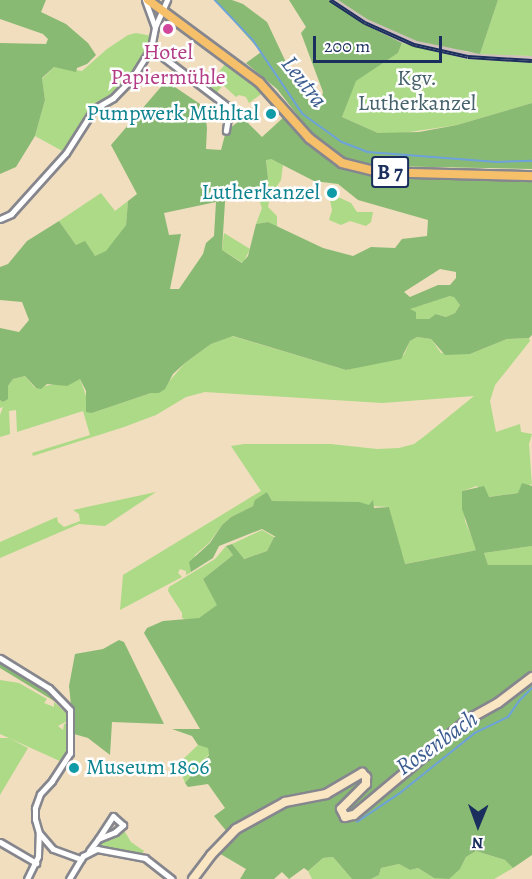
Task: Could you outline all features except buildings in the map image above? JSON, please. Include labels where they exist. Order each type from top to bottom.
[{"type":"main road","points":[[147,0],[164,10]]},
{"type":"main road","name":"B 7","points":[[164,10],[260,82],[309,138],[331,156],[363,170],[532,176]]},
{"type":"street","points":[[147,0],[155,27]]},
{"type":"street","points":[[0,219],[11,214],[66,153],[94,109],[112,98],[128,83],[151,48],[155,27],[167,0]]},
{"type":"street","points":[[151,48],[227,106],[229,111],[226,131]]},
{"type":"street","points":[[0,658],[49,688],[70,710],[71,751],[58,774],[38,799],[35,816],[39,833],[39,850],[36,862],[27,879]]},
{"type":"street","points":[[195,875],[218,847],[239,827],[288,801],[326,794],[356,774],[362,773],[366,777],[366,784],[340,809],[343,816],[351,817],[380,796],[469,719],[498,703],[532,677]]},
{"type":"street","points":[[69,879],[113,816],[123,825],[115,832],[98,839]]},
{"type":"street","points":[[39,833],[60,854],[81,859]]},
{"type":"street","points":[[0,842],[36,862]]},
{"type":"street","points":[[39,850],[47,843]]},
{"type":"street","points":[[89,851],[108,850],[145,858],[172,879]]},
{"type":"shaded area","points":[[329,0],[338,0],[367,19],[467,52],[532,56],[532,63],[466,59],[402,43],[364,24]]},
{"type":"green space","points":[[0,0],[46,0],[41,12],[66,24],[88,43],[96,55],[87,64],[77,68],[76,72],[54,67],[42,78],[45,100],[35,136],[16,167],[0,174],[0,43],[46,44],[48,39],[43,34],[0,19]]},
{"type":"green space","points":[[215,0],[232,0],[243,4],[267,22],[292,75],[308,99],[320,106],[323,92],[301,33],[306,27],[289,0],[329,0],[364,24],[402,43],[398,53],[356,81],[342,117],[378,133],[419,132],[457,125],[532,103],[532,169],[378,166],[344,158],[313,135],[277,89],[246,63],[261,52]]},
{"type":"green space","points":[[338,0],[498,0],[480,54],[417,41],[367,19]]},
{"type":"green space","points":[[498,0],[532,0],[532,56],[480,54]]},
{"type":"green space","points":[[136,33],[152,36],[151,48],[122,89],[94,109],[66,153],[35,136],[45,100],[42,79],[54,67],[82,71],[107,49],[128,35]]},
{"type":"green space","name":"Kgv. Lutherkanzel","points":[[402,43],[466,59],[532,63],[532,103],[457,125],[396,134],[378,133],[342,117],[355,81],[398,53]]},
{"type":"green space","points":[[226,63],[264,92],[249,103],[246,97],[239,95],[236,97],[223,85],[215,95],[200,84],[204,78],[213,79]]},
{"type":"green space","points":[[166,81],[200,104],[205,112],[206,149],[221,150],[226,131],[243,118],[262,137],[286,115],[353,168],[532,180],[532,335],[529,338],[507,339],[470,354],[445,355],[431,339],[417,337],[410,341],[401,359],[346,370],[233,336],[211,344],[185,363],[173,374],[165,389],[159,393],[151,393],[92,413],[86,412],[86,391],[80,379],[67,386],[47,384],[41,389],[36,388],[25,376],[13,379],[8,386],[8,399],[3,402],[0,400],[0,328],[19,332],[29,320],[22,302],[0,300],[0,267],[8,264],[27,241],[59,221],[76,245],[85,241],[95,256],[106,251],[126,225],[128,201],[137,194],[111,145]],"holes":[[[271,159],[314,181],[338,184],[358,200],[428,220],[427,236],[402,239],[395,248],[371,247],[353,256],[323,248],[268,222],[256,224],[248,256],[242,263],[222,250],[226,186],[241,192],[257,194],[265,190],[268,178],[266,160]],[[216,202],[214,236],[206,243],[203,254],[179,289],[170,289],[181,234],[169,235],[164,213]],[[440,269],[456,272],[456,278],[450,285],[438,285],[410,297],[404,292]],[[450,296],[454,297],[460,305],[455,313],[446,317],[436,314],[429,319],[416,319],[416,312],[410,309]]]},
{"type":"green space","points":[[266,159],[283,165],[281,180],[270,197],[268,207],[277,216],[277,229],[268,222],[256,224],[262,208],[259,200],[241,192],[257,194],[265,190],[268,178]]},
{"type":"green space","points":[[101,193],[115,211],[128,201],[126,225],[106,252],[95,256],[76,245],[59,221]]},
{"type":"green space","points":[[338,197],[351,203],[357,212],[373,212],[371,222],[366,226],[350,221],[341,225],[329,220],[332,210],[330,200]]},
{"type":"green space","points":[[224,233],[250,249],[243,263],[222,250]]},
{"type":"green space","points":[[454,296],[460,305],[455,313],[446,317],[437,314],[429,319],[416,319],[409,309]]},
{"type":"green space","points":[[232,336],[346,370],[404,355],[410,341],[417,337],[431,339],[441,353],[470,354],[507,339],[529,338],[530,341],[495,385],[490,401],[496,432],[520,424],[521,432],[532,434],[529,444],[532,486],[531,484],[518,493],[488,497],[477,486],[462,491],[465,521],[477,550],[404,564],[389,507],[272,501],[267,492],[253,506],[231,517],[222,525],[209,543],[195,555],[191,572],[186,575],[186,571],[180,569],[178,573],[182,577],[120,610],[123,575],[261,491],[231,446],[331,444],[377,449],[399,448],[414,444],[474,396],[382,403],[205,392],[186,397],[156,415],[124,427],[33,456],[32,453],[90,435],[83,411],[17,432],[16,410],[9,411],[10,434],[0,437],[0,415],[3,407],[0,408],[0,400],[4,402],[8,386],[13,379],[25,376],[35,388],[80,379],[92,413],[151,393],[159,393],[185,363],[211,344]]},
{"type":"green space","points":[[522,483],[532,486],[532,546],[484,553],[488,565],[532,565],[532,855],[513,868],[505,860],[476,851],[466,857],[460,869],[449,879],[434,878],[418,868],[410,870],[399,864],[381,868],[379,875],[371,879],[352,879],[333,857],[323,858],[308,871],[304,868],[289,879],[282,872],[274,879],[240,879],[246,869],[212,849],[228,833],[214,816],[225,808],[208,784],[188,787],[185,783],[209,755],[208,748],[198,745],[192,736],[172,729],[200,729],[144,633],[147,628],[163,621],[199,618],[217,605],[203,579],[233,555],[226,546],[232,544],[244,559],[267,551],[276,537],[262,529],[219,546],[213,558],[191,572],[189,562],[210,543],[222,525],[231,517],[253,506],[255,500],[267,492],[272,501],[359,502],[369,505],[373,500],[374,508],[389,507],[405,564],[472,551],[476,550],[462,509],[462,491],[484,486],[489,497],[518,493]]},
{"type":"green space","points":[[156,492],[105,526],[79,524],[0,558],[0,542],[57,517],[58,522],[64,527],[80,521],[79,514],[73,510]]},
{"type":"green space","points":[[262,530],[274,537],[267,551],[243,559],[232,544]]},
{"type":"green space","points":[[226,546],[233,555],[203,579],[218,605],[199,618],[190,621],[182,618],[182,613],[168,591],[169,587],[215,559]]},
{"type":"green space","points":[[532,546],[532,565],[488,565],[484,553]]},
{"type":"green space","points":[[119,640],[124,642],[164,724],[112,722],[110,755],[88,738],[74,734],[69,686],[75,654],[103,649]]},
{"type":"green space","points":[[0,660],[55,694],[64,707],[0,668]]},
{"type":"green space","points":[[0,680],[19,683],[47,699],[44,703],[54,707],[54,702],[67,714],[69,720],[58,726],[63,730],[64,724],[69,722],[68,751],[62,762],[0,734]]},
{"type":"green space","points":[[0,738],[9,738],[28,748],[0,795]]},
{"type":"green space","points":[[198,745],[208,747],[209,754],[185,783],[178,764]]},
{"type":"green space","points":[[125,832],[131,842],[144,851],[141,855],[96,846],[96,843],[117,833]]},
{"type":"green space","points":[[476,851],[505,860],[513,868],[494,879],[371,879],[379,875],[381,868],[399,864],[410,870],[418,868],[434,878],[460,869],[466,857]]},
{"type":"green space","points":[[333,857],[352,879],[312,879],[308,871],[323,858]]},
{"type":"waterway","name":"Leutra","points":[[215,0],[253,40],[303,114],[342,142],[368,152],[497,162],[532,161]]},
{"type":"waterway","name":"Rosenbach","points":[[357,822],[400,793],[475,733],[508,717],[532,688]]},
{"type":"railway","points":[[330,0],[365,23],[414,45],[468,57],[532,61]]},
{"type":"place","name":"Hotel Papiermühle","points":[[168,29]]},
{"type":"place","name":"Pumpwerk Mühltal","points":[[271,114]]},
{"type":"place","name":"Lutherkanzel","points":[[332,193]]},
{"type":"place","name":"Museum 1806","points":[[74,768]]}]
